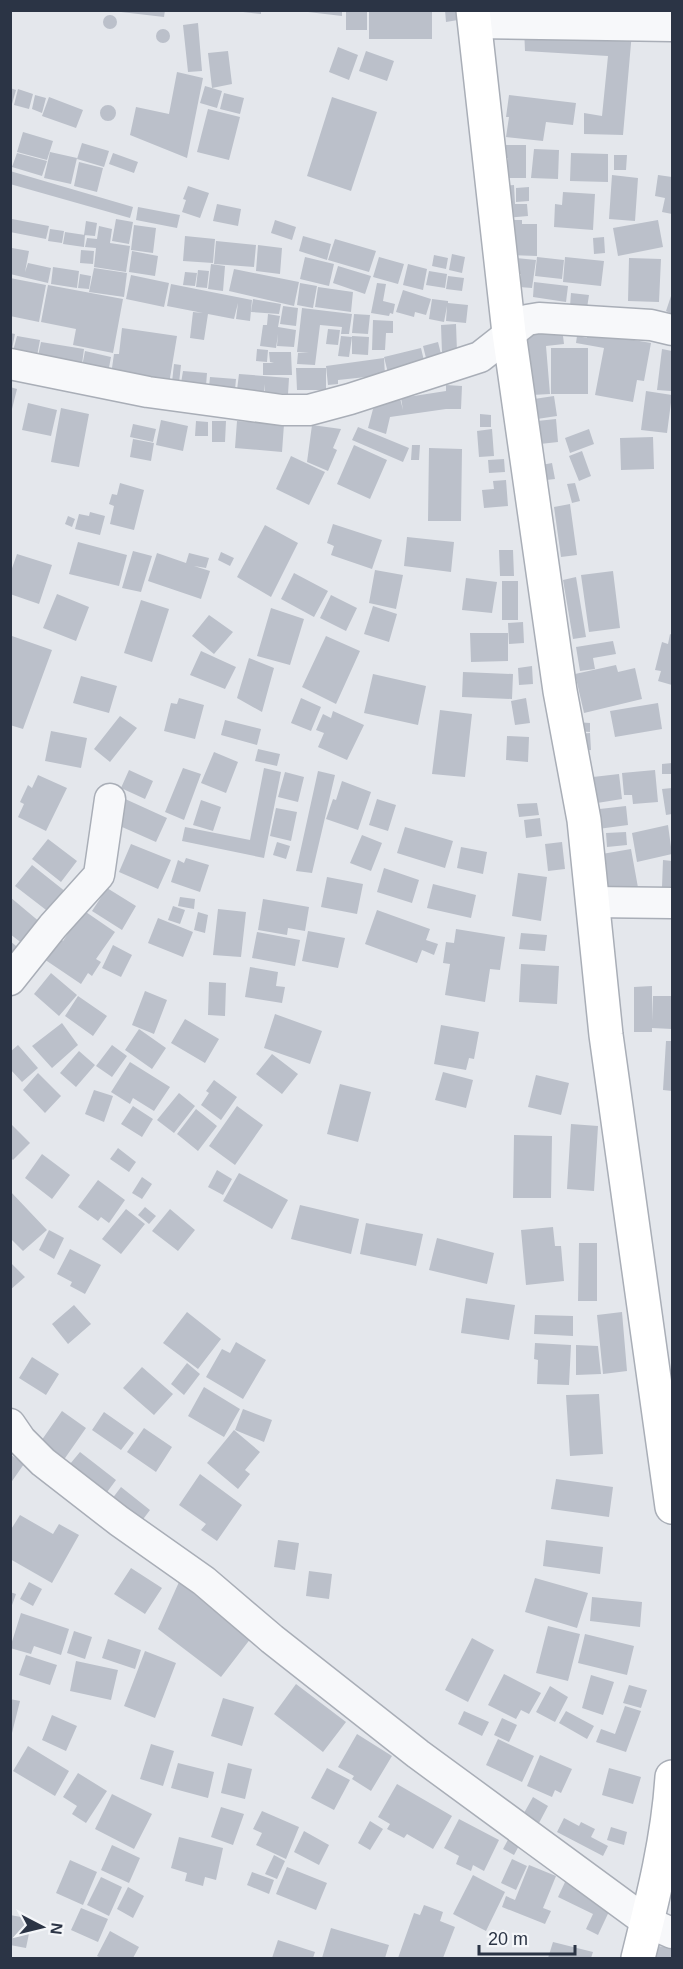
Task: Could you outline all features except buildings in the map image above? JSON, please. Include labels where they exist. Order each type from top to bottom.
[{"type":"street","points":[[672,26],[473,17],[509,333],[560,691],[585,820],[606,1035],[672,1507]]},
{"type":"street","points":[[10,364],[158,393],[282,410],[309,410],[480,357],[527,320],[539,318],[651,325],[672,330]]},
{"type":"street","points":[[10,980],[53,926],[99,875],[110,799]]},
{"type":"street","points":[[593,902],[672,903]]},
{"type":"street","points":[[10,1424],[21,1440],[52,1469],[119,1521],[204,1581],[272,1639],[418,1754],[660,1927]]},
{"type":"street","points":[[638,1959],[660,1927],[660,1868],[670,1808],[672,1778]]}]
